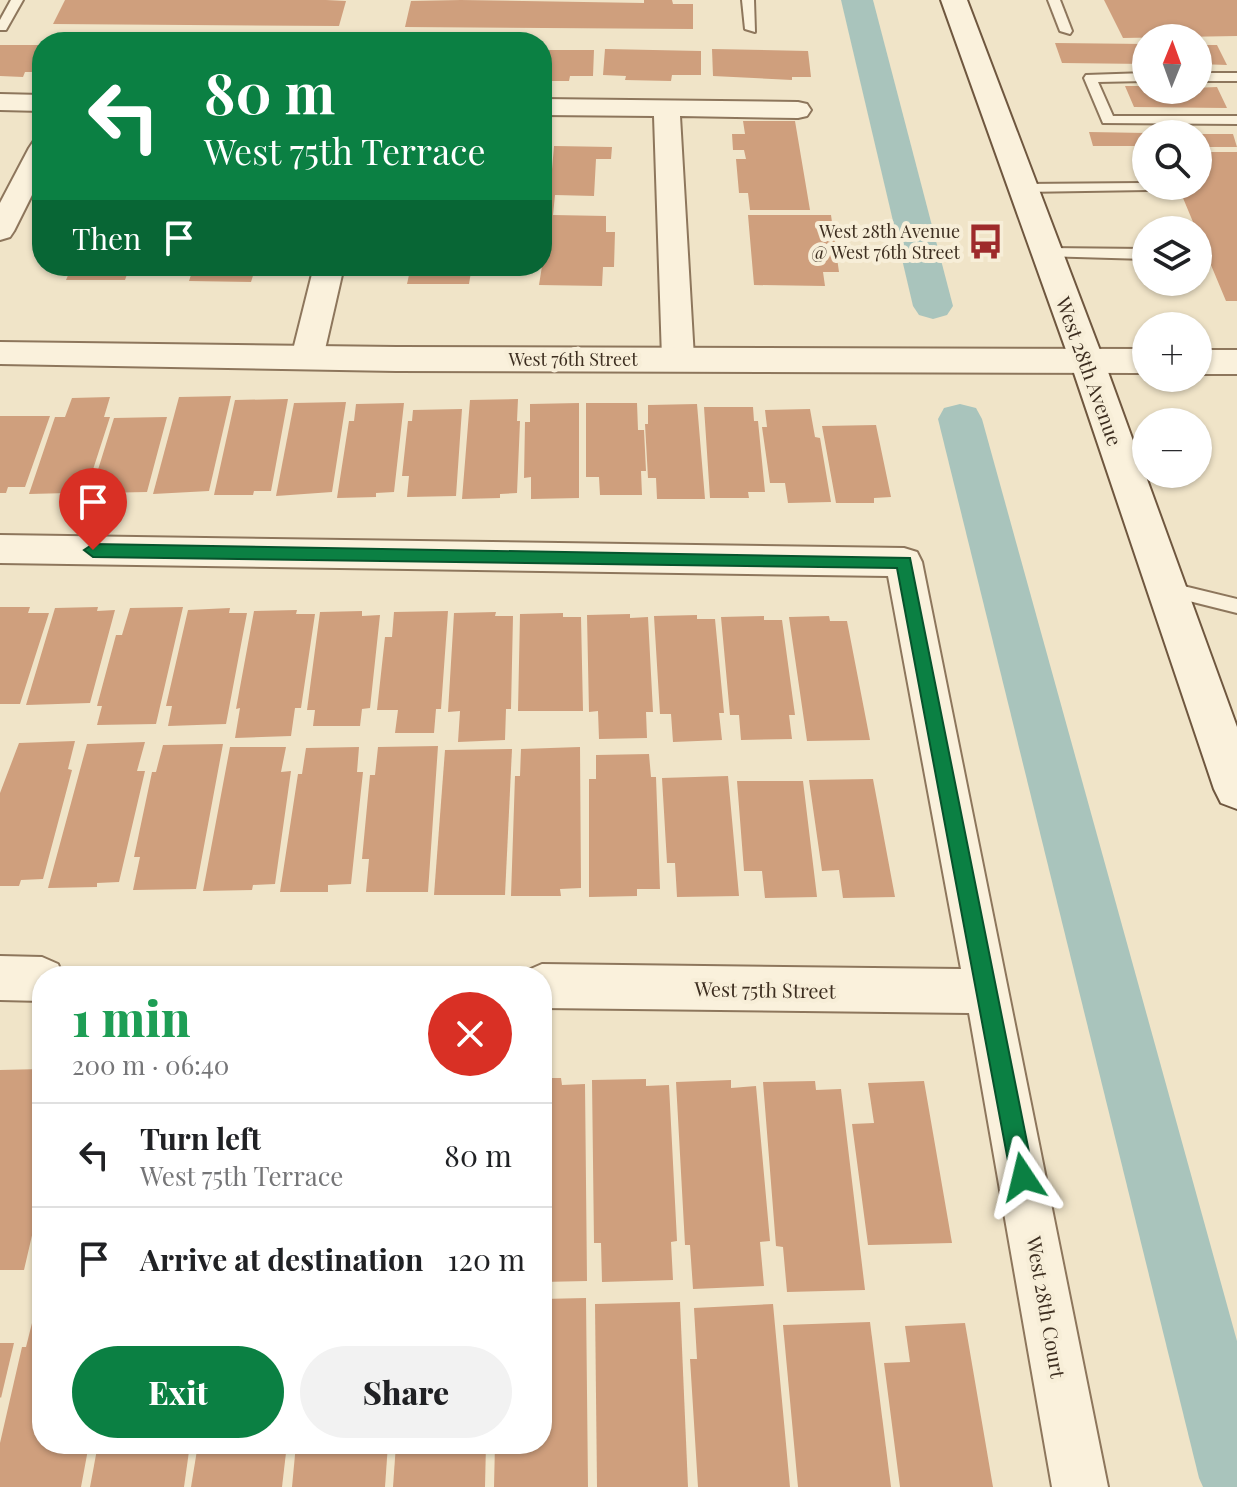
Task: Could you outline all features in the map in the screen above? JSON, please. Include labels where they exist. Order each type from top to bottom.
[{"type":"main road","name":"West 28th Avenue","points":[[954,0],[1167,589],[1227,728],[1237,789]]},
{"type":"main road","name":"West 76th Street","points":[[0,353],[307,358],[1132,361]]},
{"type":"main road","points":[[1212,362],[1237,362]]},
{"type":"street","points":[[0,102],[32,103]]},
{"type":"street","points":[[552,107],[798,110]]},
{"type":"street","points":[[667,109],[678,358]]},
{"type":"street","points":[[0,231],[32,168]]},
{"type":"street","points":[[307,358],[327,276]]},
{"type":"street","name":"West 28th Court","points":[[0,549],[904,562],[1080,1487]]},
{"type":"street","points":[[0,978],[32,979]]},
{"type":"street","name":"West 75th Street","points":[[552,986],[988,991]]},
{"type":"lane","points":[[2,27],[17,0]]},
{"type":"lane","points":[[748,0],[751,29]]},
{"type":"lane","points":[[1054,0],[1066,31]]},
{"type":"lane","points":[[1132,77],[1090,78],[1108,120],[1237,120]]},
{"type":"lane","points":[[1212,77],[1237,77]]},
{"type":"lane","points":[[1023,188],[1132,187]]},
{"type":"lane","points":[[1047,253],[1132,254]]},
{"type":"lane","points":[[1167,589],[1237,606]]},
{"type":"building","points":[[65,0],[346,1],[339,26],[53,24]]},
{"type":"building","points":[[644,0],[672,0],[673,4],[693,4],[693,29],[405,27],[411,1],[644,3]]},
{"type":"building","points":[[1104,0],[1237,0],[1237,36],[1212,36],[1212,24],[1132,24],[1132,38],[1123,38]]},
{"type":"building","points":[[1055,43],[1132,44],[1132,64],[1062,63]]},
{"type":"building","points":[[0,45],[32,45],[32,72],[25,72],[23,77],[0,76]]},
{"type":"building","points":[[1212,45],[1217,45],[1227,65],[1212,64]]},
{"type":"building","points":[[605,49],[701,51],[701,75],[672,75],[671,81],[625,80],[626,76],[603,75]]},
{"type":"building","points":[[712,49],[808,51],[811,77],[792,77],[792,80],[713,76]]},
{"type":"building","points":[[552,50],[594,50],[593,76],[570,76],[569,81],[552,81]]},
{"type":"building","points":[[1125,86],[1132,86],[1132,102]]},
{"type":"building","points":[[1212,87],[1217,87],[1227,108],[1134,107],[1133,104],[1212,104]]},
{"type":"building","points":[[743,121],[795,121],[810,210],[750,210],[748,193],[739,193],[736,159],[746,159],[744,150],[733,150],[732,134],[745,134]]},
{"type":"building","points":[[1089,132],[1132,133],[1132,146],[1093,146]]},
{"type":"building","points":[[1212,134],[1233,134],[1237,147],[1212,147]]},
{"type":"building","points":[[554,146],[612,147],[611,159],[596,159],[594,196],[555,195],[553,215],[606,216],[606,232],[615,232],[614,267],[603,267],[602,286],[539,285],[540,276],[552,276]]},
{"type":"building","points":[[1212,152],[1237,152],[1237,301],[1226,301],[1212,267],[1212,216],[1191,216],[1184,200],[1212,200]]},
{"type":"building","points":[[748,215],[831,215],[839,272],[823,272],[825,286],[754,285]]},
{"type":"building","points":[[68,276],[126,276],[125,280],[66,280]]},
{"type":"building","points":[[191,276],[253,276],[251,282],[189,281]]},
{"type":"building","points":[[409,276],[470,276],[469,284],[407,284]]},
{"type":"building","points":[[231,396],[209,491],[153,494],[179,397]]},
{"type":"building","points":[[110,397],[104,417],[110,417],[87,488],[70,488],[69,493],[29,494],[55,417],[65,417],[72,398]]},
{"type":"building","points":[[288,399],[271,491],[254,491],[253,495],[214,495],[235,400]]},
{"type":"building","points":[[518,399],[517,493],[500,494],[500,498],[462,499],[470,400]]},
{"type":"building","points":[[346,402],[332,492],[276,496],[294,403]]},
{"type":"building","points":[[404,403],[394,492],[376,493],[376,497],[337,498],[349,421],[354,421],[356,404]]},
{"type":"building","points":[[579,403],[579,498],[531,499],[531,477],[524,478],[525,422],[530,422],[530,404]]},
{"type":"building","points":[[586,403],[637,403],[638,430],[644,430],[646,471],[641,471],[642,495],[600,495],[599,477],[586,477]]},
{"type":"building","points":[[697,404],[705,499],[657,499],[656,478],[648,478],[645,424],[648,424],[648,405]]},
{"type":"building","points":[[704,407],[753,407],[754,421],[758,421],[765,492],[748,492],[749,498],[710,498]]},
{"type":"building","points":[[462,409],[456,496],[407,497],[409,476],[402,476],[408,421],[412,421],[413,410]]},
{"type":"building","points":[[810,409],[815,437],[820,438],[831,502],[788,503],[785,483],[770,483],[762,427],[767,427],[765,410]]},
{"type":"building","points":[[0,416],[50,416],[25,487],[8,487],[6,493],[0,493]]},
{"type":"building","points":[[167,417],[147,492],[98,493],[104,473],[97,473],[114,418]]},
{"type":"building","points":[[876,425],[891,497],[874,498],[874,503],[836,503],[822,426]]},
{"type":"building","points":[[0,607],[30,607],[28,613],[49,613],[20,704],[0,704]]},
{"type":"building","points":[[98,607],[97,611],[115,610],[90,703],[26,705],[55,608]]},
{"type":"building","points":[[183,607],[156,724],[97,725],[102,706],[97,706],[116,635],[122,635],[130,608]]},
{"type":"building","points":[[230,608],[229,613],[247,613],[226,724],[168,726],[172,706],[166,706],[188,610]]},
{"type":"building","points":[[297,610],[296,614],[315,614],[301,708],[295,708],[291,736],[235,738],[240,708],[236,709],[254,611]]},
{"type":"building","points":[[362,611],[362,616],[380,615],[370,708],[362,709],[360,726],[313,726],[315,710],[307,710],[320,612]]},
{"type":"building","points":[[448,611],[441,709],[436,709],[434,733],[395,733],[398,710],[377,710],[385,637],[392,637],[394,612]]},
{"type":"building","points":[[496,612],[495,616],[513,616],[511,709],[506,709],[505,740],[458,742],[460,711],[448,712],[454,613]]},
{"type":"building","points":[[563,613],[563,617],[581,617],[583,711],[518,711],[520,614]]},
{"type":"building","points":[[630,614],[630,618],[648,617],[653,712],[646,712],[647,738],[599,739],[598,711],[589,712],[587,615]]},
{"type":"building","points":[[697,615],[697,619],[715,619],[724,713],[719,713],[722,740],[673,742],[671,714],[660,714],[654,616]]},
{"type":"building","points":[[764,616],[764,620],[782,620],[795,715],[789,715],[792,739],[741,740],[739,715],[730,715],[721,617]]},
{"type":"building","points":[[829,616],[830,621],[847,621],[870,740],[807,741],[789,617]]},
{"type":"building","points":[[75,741],[68,769],[72,770],[43,879],[21,880],[19,886],[0,886],[0,793],[19,743]]},
{"type":"building","points":[[145,742],[137,771],[145,771],[119,882],[97,883],[97,887],[48,888],[87,744]]},
{"type":"building","points":[[223,744],[196,889],[133,890],[140,857],[134,857],[152,772],[156,772],[163,745]]},
{"type":"building","points":[[438,746],[428,892],[366,892],[369,859],[362,859],[370,775],[375,775],[378,747]]},
{"type":"building","points":[[230,747],[286,747],[281,772],[291,771],[275,884],[253,885],[252,890],[203,891]]},
{"type":"building","points":[[359,747],[357,772],[363,772],[351,884],[328,885],[328,892],[280,892],[298,774],[302,774],[306,748]]},
{"type":"building","points":[[580,747],[581,888],[560,889],[561,896],[511,896],[515,776],[520,776],[521,749]]},
{"type":"building","points":[[512,749],[505,895],[434,895],[445,750]]},
{"type":"building","points":[[649,754],[651,777],[656,777],[660,889],[637,889],[637,896],[589,897],[589,779],[596,779],[596,755]]},
{"type":"building","points":[[728,776],[739,896],[677,897],[675,863],[667,863],[662,778]]},
{"type":"building","points":[[873,779],[895,897],[843,898],[839,870],[822,871],[809,780]]},
{"type":"building","points":[[737,781],[803,781],[817,897],[765,898],[762,871],[744,871]]},
{"type":"building","points":[[32,1069],[32,1235],[24,1270],[0,1270],[0,1070]]},
{"type":"building","points":[[552,1078],[561,1078],[562,1085],[585,1084],[587,1281],[552,1282]]},
{"type":"building","points":[[646,1079],[646,1086],[669,1085],[677,1241],[671,1242],[673,1280],[602,1282],[601,1243],[594,1243],[592,1080]]},
{"type":"building","points":[[731,1080],[731,1088],[756,1086],[770,1241],[760,1242],[764,1286],[693,1289],[690,1245],[685,1245],[676,1082]]},
{"type":"building","points":[[815,1081],[816,1090],[841,1089],[865,1290],[787,1292],[783,1247],[776,1246],[763,1082]]},
{"type":"building","points":[[924,1081],[952,1243],[868,1245],[852,1124],[874,1123],[868,1083]]},
{"type":"building","points":[[586,1298],[588,1487],[494,1487],[495,1454],[552,1454],[552,1299]]},
{"type":"building","points":[[680,1302],[688,1487],[597,1487],[595,1304]]},
{"type":"building","points":[[773,1304],[790,1487],[698,1487],[690,1359],[697,1359],[694,1308]]},
{"type":"building","points":[[870,1322],[891,1487],[798,1487],[783,1325]]},
{"type":"building","points":[[32,1323],[32,1454],[87,1454],[81,1487],[0,1487],[0,1443],[22,1347],[26,1347]]},
{"type":"building","points":[[965,1323],[993,1487],[900,1487],[884,1363],[910,1362],[905,1326]]},
{"type":"building","points":[[0,1343],[14,1343],[1,1398],[0,1397]]},
{"type":"building","points":[[96,1454],[189,1454],[184,1487],[90,1487]]},
{"type":"building","points":[[196,1454],[286,1454],[282,1487],[191,1487]]},
{"type":"building","points":[[295,1454],[387,1454],[385,1487],[292,1487]]},
{"type":"building","points":[[395,1454],[486,1454],[485,1487],[393,1487]]},
{"type":"waterway","points":[[857,0],[933,306]]},
{"type":"waterway","points":[[960,419],[1237,1478]]},
{"type":"place","name":"West 28th Avenue @ West 76th Street","points":[[986,241]]},
{"type":"route","points":[[93,550],[904,562],[1023,1177]]}]
